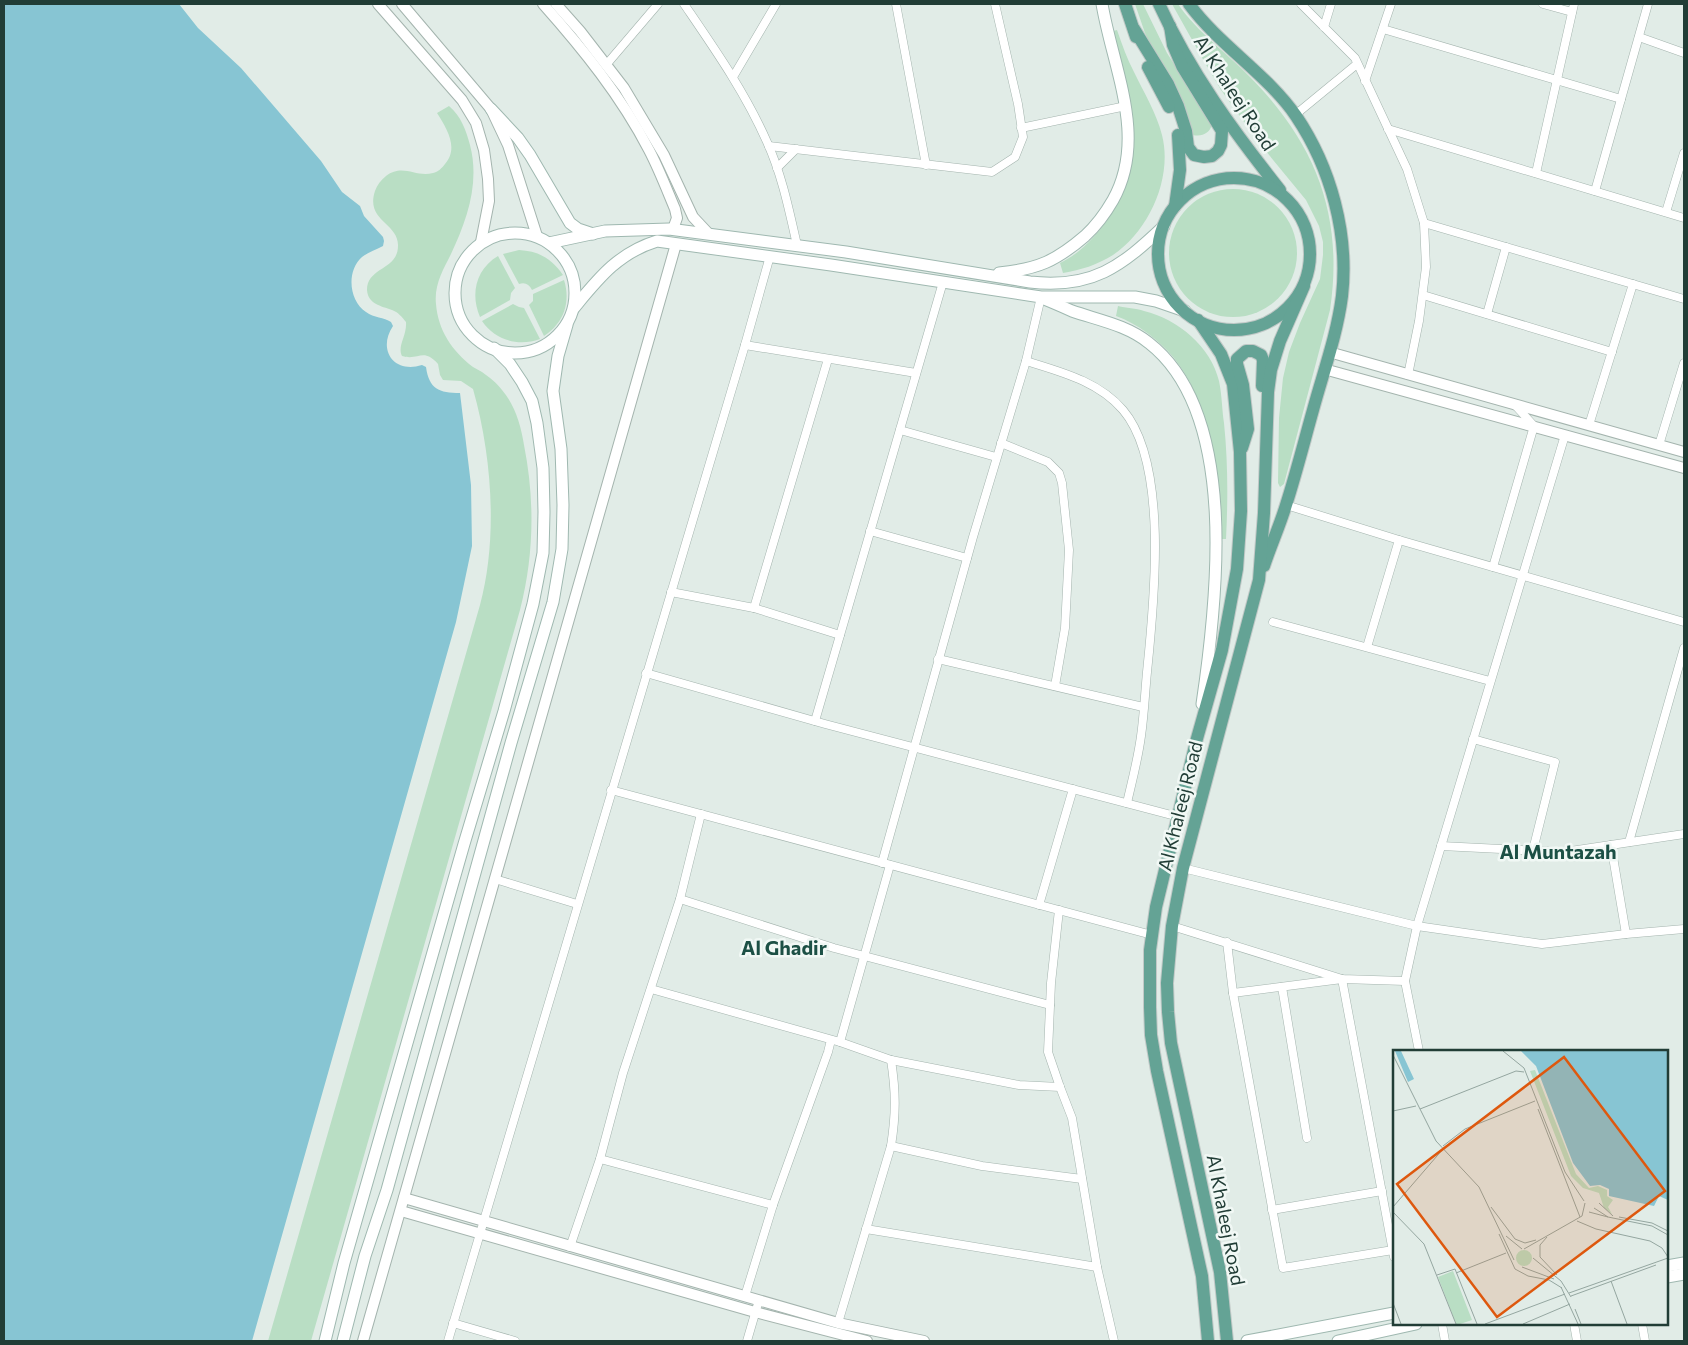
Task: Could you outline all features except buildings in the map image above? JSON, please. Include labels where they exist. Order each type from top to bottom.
[{"type":"main road","points":[[984,274],[1030,268],[1064,253],[1095,227],[1116,194],[1126,166],[1129,129],[1126,106],[1102,4]]},
{"type":"main road","points":[[1125,4],[1148,66],[1166,100],[1176,126],[1179,140],[1180,170],[1175,206]]},
{"type":"main road","name":"Al Khaleej Road","points":[[1159,4],[1223,116],[1286,198]]},
{"type":"main road","points":[[1189,4],[1295,115],[1311,141],[1325,171],[1340,224],[1343,276],[1341,297],[1329,352],[1286,505],[1259,580]]},
{"type":"main road","points":[[1134,29],[1168,84],[1186,131],[1188,147],[1194,155],[1212,156],[1221,145],[1222,131],[1182,66],[1173,46],[1170,26]]},
{"type":"main road","points":[[491,109],[518,138],[530,155],[570,223],[578,229],[592,234]]},
{"type":"main road","points":[[1222,179],[1245,179],[1267,185],[1286,198],[1301,217],[1309,239],[1310,263],[1304,286],[1292,305],[1274,319],[1254,328],[1231,330],[1209,326],[1176,303],[1166,287],[1160,270],[1158,252],[1164,226],[1181,199],[1200,186],[1222,179]]},
{"type":"main road","points":[[549,243],[605,231],[673,229],[797,245],[1044,283],[1068,283],[1092,278],[1119,264],[1164,226]]},
{"type":"main road","points":[[343,1341],[365,1256],[387,1190],[511,743],[553,602],[562,549],[561,449],[553,391],[558,356],[574,308],[576,291],[572,274],[564,258],[549,243],[537,236],[520,232],[500,234],[481,242],[466,256],[457,274],[454,294],[458,314],[468,332],[484,345],[503,352],[524,353],[540,348],[555,338],[567,325]]},
{"type":"main road","points":[[574,308],[603,273],[620,259],[641,246],[657,241],[1041,297],[1135,297],[1156,301],[1185,311]]},
{"type":"main road","name":"Al Khaleej Road","points":[[1227,1341],[1220,1272],[1171,1043],[1167,983],[1172,926],[1183,868],[1259,580],[1264,513],[1267,399],[1272,370],[1280,341],[1304,286]]},
{"type":"main road","points":[[1041,297],[1071,310],[1128,330],[1148,342],[1163,355],[1177,372],[1190,394],[1198,414],[1211,473],[1216,542],[1216,578],[1213,623],[1196,742]]},
{"type":"main road","name":"Al Khaleej Road","points":[[1198,320],[1221,354],[1233,384],[1240,452],[1241,511],[1237,569],[1222,650],[1196,742],[1162,880],[1152,935],[1149,970],[1151,1035],[1157,1071],[1202,1276],[1208,1341]]},
{"type":"main road","points":[[325,1341],[344,1263],[504,711],[533,604],[543,553],[543,468],[532,401],[510,364],[494,348]]},
{"type":"main road","points":[[1240,452],[1248,429],[1243,385],[1237,364],[1241,354],[1246,351],[1253,351],[1261,355],[1263,360],[1262,429],[1265,453]]},
{"type":"main road","points":[[1668,1266],[1684,1263]]},
{"type":"main road","points":[[1668,1277],[1684,1274]]},
{"type":"main road","points":[[1247,1341],[1393,1313]]},
{"type":"main road","points":[[1338,1341],[1411,1325]]},
{"type":"street","points":[[378,4],[462,100],[476,123],[484,150],[489,201],[481,242]]},
{"type":"street","points":[[402,4],[491,109],[508,145],[537,236]]},
{"type":"street","points":[[543,4],[598,69],[625,108],[645,142],[676,209],[677,218],[673,229]]},
{"type":"street","points":[[556,4],[580,31],[624,88],[664,155],[693,217],[708,233]]},
{"type":"street","points":[[606,65],[658,4]]},
{"type":"street","points":[[684,4],[733,77],[769,146],[783,184],[797,245]]},
{"type":"street","points":[[733,77],[776,4]]},
{"type":"street","points":[[896,4],[926,165]]},
{"type":"street","points":[[769,146],[992,172],[1015,157],[1023,137],[995,4]]},
{"type":"street","points":[[1301,4],[1355,58],[1407,169],[1424,223],[1426,267],[1423,295],[1408,375]]},
{"type":"street","points":[[1324,27],[1331,4]]},
{"type":"street","points":[[1365,80],[1391,4]]},
{"type":"street","points":[[1543,4],[1572,12]]},
{"type":"street","points":[[1536,173],[1574,4]]},
{"type":"street","points":[[1595,191],[1648,4]]},
{"type":"street","points":[[1383,29],[1621,99]]},
{"type":"street","points":[[1638,37],[1684,53]]},
{"type":"street","points":[[1295,115],[1358,64]]},
{"type":"street","points":[[1021,128],[1126,106]]},
{"type":"street","points":[[1388,129],[1684,218]]},
{"type":"street","points":[[777,168],[796,149]]},
{"type":"street","points":[[1666,212],[1684,153]]},
{"type":"street","points":[[1424,223],[1684,299]]},
{"type":"street","points":[[363,1341],[676,244]]},
{"type":"street","points":[[1487,314],[1506,247]]},
{"type":"street","points":[[448,1341],[646,673],[746,345],[770,256]]},
{"type":"street","points":[[815,721],[943,282]]},
{"type":"street","points":[[1589,425],[1633,284]]},
{"type":"street","points":[[1423,295],[1612,352]]},
{"type":"street","points":[[840,1042],[886,864],[913,747],[1000,443],[1026,361],[1041,297]]},
{"type":"street","points":[[746,345],[916,373]]},
{"type":"street","points":[[1329,352],[1684,452]]},
{"type":"street","points":[[754,608],[828,359]]},
{"type":"street","points":[[1026,361],[1088,382],[1108,396],[1122,410],[1135,428],[1143,451],[1150,487],[1155,541],[1155,595],[1141,736],[1128,803]]},
{"type":"street","points":[[1659,445],[1684,363]]},
{"type":"street","points":[[1324,368],[1684,468]]},
{"type":"street","points":[[1515,405],[1534,426]]},
{"type":"street","points":[[1493,567],[1534,426]]},
{"type":"street","points":[[900,430],[996,457]]},
{"type":"street","points":[[1419,1050],[1405,981],[1417,926],[1565,435]]},
{"type":"street","points":[[1000,443],[1048,462],[1059,473],[1062,483],[1069,550],[1065,628],[1055,686]]},
{"type":"street","points":[[1286,505],[1399,540],[1684,622]]},
{"type":"street","points":[[870,531],[967,558]]},
{"type":"street","points":[[1367,647],[1399,540]]},
{"type":"street","points":[[671,592],[754,608],[840,635]]},
{"type":"street","points":[[1273,622],[1490,681]]},
{"type":"street","points":[[1629,842],[1681,674],[1684,648]]},
{"type":"street","points":[[938,659],[1144,707]]},
{"type":"street","points":[[646,673],[815,721],[1179,817]]},
{"type":"street","points":[[1473,739],[1555,762],[1533,850]]},
{"type":"street","points":[[1039,905],[1073,789]]},
{"type":"street","points":[[611,790],[1152,935]]},
{"type":"street","points":[[570,1247],[600,1159],[623,1073],[680,899],[702,814]]},
{"type":"street","points":[[1441,846],[1564,852],[1684,834]]},
{"type":"street","points":[[1611,845],[1626,934]]},
{"type":"street","points":[[1183,868],[1417,926],[1542,944],[1684,929]]},
{"type":"street","points":[[495,879],[577,904]]},
{"type":"street","points":[[680,899],[834,948],[1050,1005]]},
{"type":"street","points":[[1059,910],[1050,982],[1048,1052],[1072,1118],[1097,1267],[1114,1341]]},
{"type":"street","points":[[1172,926],[1342,979]]},
{"type":"street","points":[[1227,942],[1233,992],[1283,1268],[1393,1253]]},
{"type":"street","points":[[1233,992],[1342,979],[1405,981]]},
{"type":"street","points":[[1342,979],[1393,1248]]},
{"type":"street","points":[[1282,987],[1307,1138]]},
{"type":"street","points":[[650,990],[840,1042],[891,1060],[1019,1085],[1060,1087]]},
{"type":"street","points":[[745,1296],[772,1205],[831,1040]]},
{"type":"street","points":[[838,1322],[891,1146],[896,1091],[891,1060]]},
{"type":"street","points":[[891,1146],[982,1166],[1082,1179]]},
{"type":"street","points":[[600,1159],[772,1205]]},
{"type":"street","points":[[1272,1210],[1382,1191]]},
{"type":"street","points":[[404,1198],[570,1247],[838,1322],[924,1341]]},
{"type":"street","points":[[401,1212],[755,1312],[867,1341]]},
{"type":"street","points":[[866,1229],[1097,1267]]},
{"type":"street","points":[[746,1341],[759,1300]]},
{"type":"street","points":[[453,1323],[515,1341]]},
{"type":"street","points":[[1442,1325],[1445,1341]]},
{"type":"street","points":[[1574,1325],[1578,1341]]},
{"type":"street","points":[[1642,1325],[1644,1341]]},
{"type":"green space","points":[[1135,4],[1143,4],[1167,53],[1212,124],[1207,133],[1197,136],[1190,134],[1145,33]]},
{"type":"green space","points":[[1172,4],[1178,4],[1194,24],[1241,68],[1273,102],[1292,128],[1308,155],[1320,183],[1328,213],[1333,243],[1330,310],[1284,484],[1280,487],[1278,483],[1279,418],[1283,378],[1289,352],[1320,279],[1323,242],[1319,226],[1306,200],[1260,144],[1221,90]]},
{"type":"green space","points":[[1117,30],[1129,62],[1153,110],[1162,135],[1165,152],[1161,186],[1147,218],[1126,245],[1101,262],[1083,269],[1063,273],[1060,263],[1088,243],[1110,216],[1123,193],[1130,170],[1133,125],[1130,102],[1113,31]]},
{"type":"green space","points":[[449,106],[460,119],[467,134],[474,173],[467,215],[436,290],[437,314],[443,331],[453,347],[465,361],[498,385],[511,402],[517,416],[528,466],[531,507],[530,549],[525,590],[311,1341],[268,1341],[486,579],[491,525],[490,497],[485,442],[473,389],[461,381],[443,380],[438,364],[428,356],[402,356],[401,348],[406,322],[396,312],[372,301],[367,290],[368,282],[372,277],[393,260],[397,254],[398,246],[397,238],[378,216],[375,209],[373,201],[376,189],[382,179],[392,172],[404,171],[427,174],[437,172],[443,167],[449,158],[451,145],[448,132],[437,113]]},
{"type":"green space","points":[[1233,189],[1257,194],[1278,208],[1292,229],[1297,253],[1292,277],[1278,298],[1257,312],[1233,317],[1209,312],[1188,298],[1174,277],[1169,253],[1174,229],[1188,208],[1209,194]]},
{"type":"green space","points":[[519,250],[533,252],[550,260],[563,275],[532,290],[527,284],[519,284],[503,254]]},
{"type":"green space","points":[[498,256],[515,288],[511,293],[510,300],[480,317],[476,300],[477,283],[484,268]]},
{"type":"green space","points":[[564,280],[567,296],[564,311],[557,325],[544,336],[529,305],[533,301],[533,294]]},
{"type":"green space","points":[[513,304],[524,308],[540,339],[523,342],[508,340],[493,333],[482,321]]},
{"type":"green space","points":[[1118,306],[1138,309],[1157,315],[1181,328],[1201,346],[1215,369],[1221,392],[1226,452],[1226,539],[1221,539],[1211,444],[1198,399],[1188,378],[1174,358],[1148,333],[1116,316]]},
{"type":"water","points":[[4,4],[179,4],[198,28],[241,68],[321,161],[342,192],[360,206],[364,216],[383,237],[383,246],[364,255],[357,263],[353,270],[352,286],[356,301],[360,307],[369,314],[391,322],[393,326],[387,343],[391,358],[403,366],[422,365],[426,367],[427,374],[436,388],[441,391],[460,393],[471,485],[472,546],[456,622],[252,1341],[4,1341]]},
{"type":"district","name":"Al Muntazah","points":[[1558,852]]},
{"type":"district","name":"Al Ghadir","points":[[784,948]]}]
